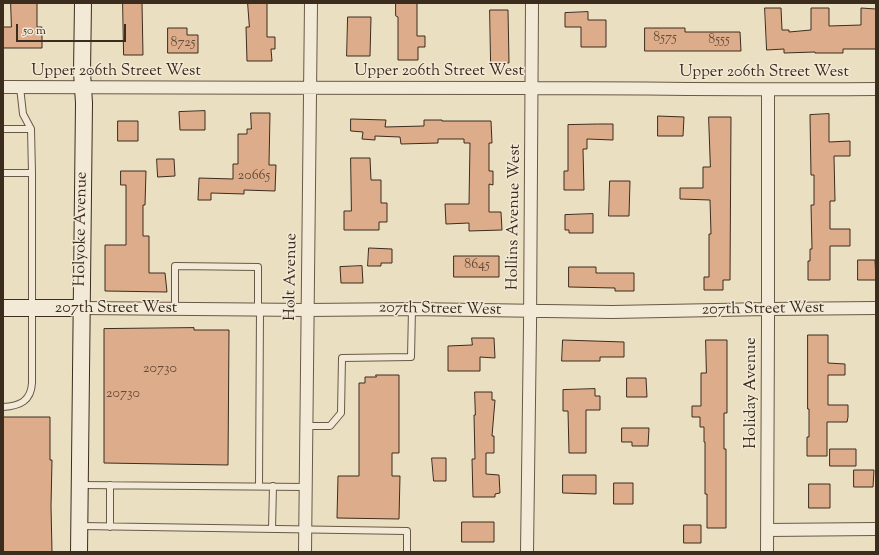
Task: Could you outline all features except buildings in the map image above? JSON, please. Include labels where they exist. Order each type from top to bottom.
[{"type":"street","name":"Holyoke Avenue","points":[[79,552],[84,88],[82,72],[83,3]]},
{"type":"street","name":"Holt Avenue","points":[[305,552],[311,3]]},
{"type":"street","name":"Hollins Avenue West","points":[[526,552],[530,310],[532,3]]},
{"type":"street","name":"Upper 206th Street West","points":[[3,87],[768,90],[876,89]]},
{"type":"street","name":"Holiday Avenue","points":[[767,552],[768,90]]},
{"type":"street","name":"207th Street West","points":[[3,308],[307,310],[412,309],[612,312],[876,308]]},
{"type":"street","points":[[767,530],[876,529]]},
{"type":"lane","points":[[3,408],[13,407],[21,403],[30,396],[32,391],[31,129],[23,114],[20,87]]},
{"type":"lane","points":[[3,129],[31,129]]},
{"type":"lane","points":[[3,173],[32,173]]},
{"type":"lane","points":[[175,309],[175,266],[258,267],[259,486]]},
{"type":"lane","points":[[306,426],[330,426],[341,413],[342,358],[411,356],[412,309]]},
{"type":"lane","points":[[80,485],[306,487]]},
{"type":"lane","points":[[110,485],[110,527]]},
{"type":"lane","points":[[272,529],[273,486]]},
{"type":"lane","points":[[79,526],[407,531],[407,552]]}]
